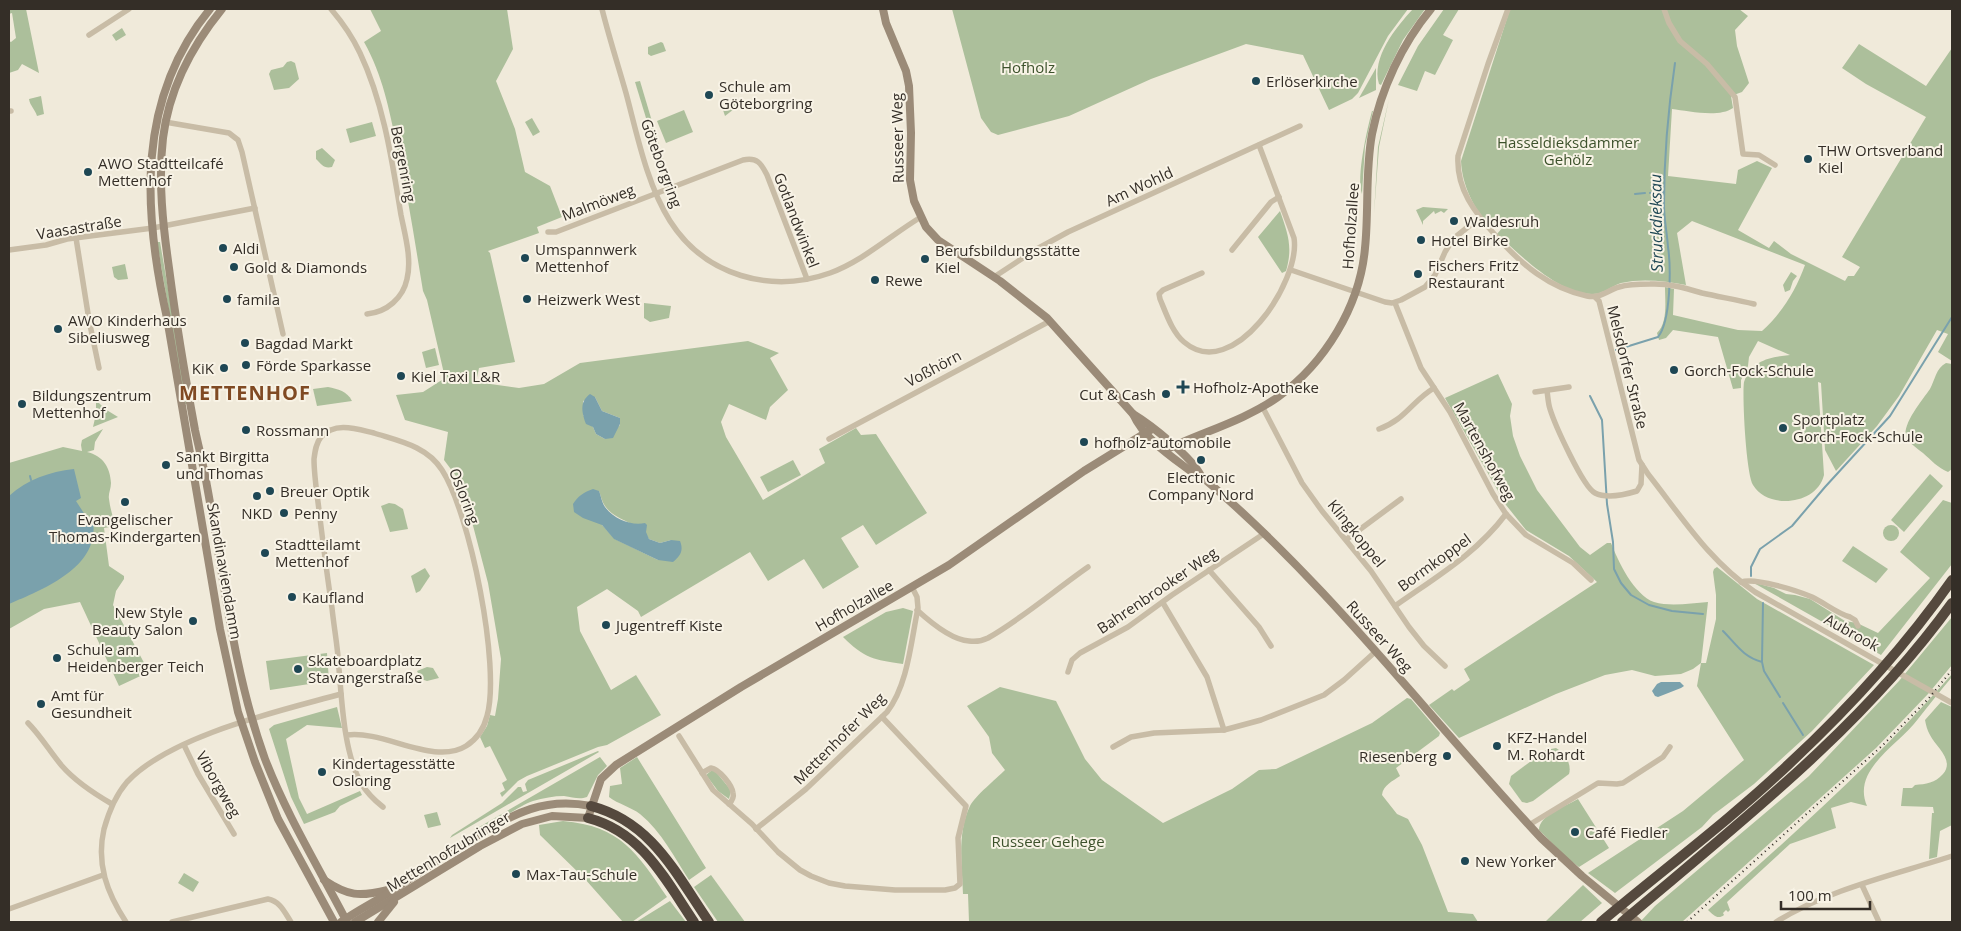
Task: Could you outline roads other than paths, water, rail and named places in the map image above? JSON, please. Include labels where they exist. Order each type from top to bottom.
[{"type":"highway","points":[[1601,922],[1789,764],[1876,675],[1914,631],[1952,580]]},
{"type":"highway","points":[[1622,922],[1753,813],[1812,760],[1887,683],[1952,603]]},
{"type":"highway","points":[[591,806],[623,818],[648,837],[668,862],[709,922]]},
{"type":"highway","points":[[588,818],[617,829],[634,841],[659,870],[694,922]]},
{"type":"street","points":[[89,35],[129,9]]},
{"type":"street","name":"Skandinaviendamm","points":[[210,9],[182,48],[169,77],[157,114],[151,160],[153,228],[158,274],[168,318],[220,629],[242,723],[278,819],[334,922]]},
{"type":"street","name":"Skandinaviendamm","points":[[222,9],[195,45],[182,70],[165,122],[162,158],[164,226],[176,324],[191,410],[208,489],[237,658],[252,719],[265,757],[286,807],[345,921]]},
{"type":"street","name":"Bergenring","points":[[332,9],[361,55],[378,101],[389,146],[408,259],[407,281],[400,296],[393,304],[383,310],[367,314]]},
{"type":"street","name":"Göteborgring","points":[[602,9],[642,151],[656,193],[669,220],[685,241],[702,256],[748,278],[770,282],[807,279],[829,273],[849,264],[920,217]]},
{"type":"street","name":"Russeer Weg","points":[[882,9],[906,71],[909,86],[911,133],[910,180],[912,195],[926,227],[938,240],[994,276],[1050,321],[1149,430],[1164,450],[1193,473],[1201,476],[1265,533],[1553,850],[1638,922]]},
{"type":"street","name":"Hofholzallee","points":[[1164,450],[1262,406],[1287,390],[1318,357],[1342,322],[1356,292],[1365,249],[1368,168],[1378,114],[1402,52],[1431,9]]},
{"type":"street","name":"Melsdorfer Straße","points":[[1508,9],[1458,156],[1458,170],[1462,188],[1480,218],[1517,259],[1537,275],[1574,292],[1595,297],[1599,301],[1634,444],[1642,466],[1720,565],[1741,582]]},
{"type":"street","points":[[1664,9],[1680,41],[1707,64],[1735,97],[1744,154],[1758,156],[1774,165]]},
{"type":"street","points":[[165,122],[225,132],[234,136],[240,145],[283,334]]},
{"type":"street","name":"Am Wohld","points":[[994,276],[1068,232],[1300,126]]},
{"type":"street","points":[[1202,273],[1163,290],[1159,296],[1182,341],[1196,349],[1211,352],[1231,347],[1250,332],[1270,308],[1291,270],[1295,254],[1294,243],[1259,145]]},
{"type":"street","name":"Gotlandwinkel","points":[[656,193],[743,160],[756,159],[760,162],[766,174],[807,279]]},
{"type":"street","name":"Malmöweg","points":[[548,232],[556,232],[656,193]]},
{"type":"street","points":[[1232,250],[1271,202],[1279,197]]},
{"type":"street","points":[[153,228],[255,208]]},
{"type":"street","points":[[1291,270],[1385,302],[1396,302],[1415,294],[1429,283],[1453,239],[1480,218]]},
{"type":"street","name":"Vaasastraße","points":[[9,250],[76,238],[153,228]]},
{"type":"street","points":[[76,238],[99,368]]},
{"type":"street","points":[[1595,297],[1620,287],[1664,284],[1754,304]]},
{"type":"street","name":"Martenshofweg","points":[[1396,302],[1419,363],[1450,412],[1493,494],[1506,514],[1526,535],[1573,562],[1591,580]]},
{"type":"street","name":"Voßhörn","points":[[829,439],[1050,321]]},
{"type":"street","points":[[1535,392],[1569,387]]},
{"type":"street","points":[[1379,429],[1396,422],[1425,394],[1434,388]]},
{"type":"street","points":[[1547,390],[1552,415],[1582,479],[1591,490],[1607,496],[1639,490],[1642,466]]},
{"type":"street","name":"Klingkoppel","points":[[1262,406],[1302,483],[1322,511],[1347,539],[1381,583],[1424,646],[1445,666]]},
{"type":"street","name":"Osloring","points":[[347,735],[362,734],[432,752],[448,752],[463,748],[476,739],[483,727],[488,710],[491,672],[487,634],[475,568],[460,511],[444,472],[428,453],[409,443],[344,427],[334,428],[322,436],[317,444],[314,460],[341,694],[347,735],[350,755],[360,782],[367,793],[383,807]]},
{"type":"street","name":"Russeer Weg","points":[[1149,430],[1173,446],[1198,470],[1201,476]]},
{"type":"street","name":"Hofholzallee","points":[[588,818],[601,779],[616,765],[741,687],[968,552],[1084,471],[1149,430]]},
{"type":"street","points":[[1347,539],[1401,500]]},
{"type":"street","name":"Bormkoppel","points":[[1395,606],[1475,549],[1506,514]]},
{"type":"street","name":"Bahrenbrooker Weg","points":[[1068,672],[1070,664],[1075,657],[1128,628],[1209,570],[1265,533]]},
{"type":"street","points":[[917,610],[929,620],[960,639],[980,641],[1088,567]]},
{"type":"street","points":[[1209,570],[1259,627],[1271,646]]},
{"type":"street","points":[[1741,582],[1748,580],[1762,582],[1813,597],[1855,620],[1858,626]]},
{"type":"street","name":"Aubrook","points":[[1741,582],[1794,614],[1952,702]]},
{"type":"street","name":"Mettenhofer Weg","points":[[756,829],[806,789],[882,717],[895,700],[901,687],[917,610],[917,597],[912,587]]},
{"type":"street","points":[[1162,603],[1207,677],[1224,730]]},
{"type":"street","points":[[1113,747],[1131,737],[1154,733],[1224,730],[1261,720],[1324,695],[1375,652]]},
{"type":"street","points":[[126,922],[111,896],[103,875],[102,843],[112,804],[126,783],[140,771],[184,745],[252,719],[341,694]]},
{"type":"street","points":[[679,736],[713,790],[778,852],[800,870],[829,883],[861,888],[945,890],[958,887],[960,880],[958,838],[966,806],[882,717]]},
{"type":"street","points":[[28,723],[76,780],[87,790],[112,804]]},
{"type":"street","name":"Viborgweg","points":[[184,745],[198,774],[234,834]]},
{"type":"street","points":[[1529,825],[1598,783],[1618,784],[1623,782],[1663,757],[1670,747]]},
{"type":"street","points":[[702,773],[712,768],[717,770],[733,790],[733,799],[729,804]]},
{"type":"street","name":"Mettenhofzubringer","points":[[399,891],[428,865],[522,811],[557,803],[591,806]]},
{"type":"street","name":"Mettenhofzubringer","points":[[355,922],[399,891],[522,824],[552,816],[588,818]]},
{"type":"street","points":[[1776,922],[1808,905],[1862,884],[1952,856]]},
{"type":"street","points":[[9,908],[103,875]]},
{"type":"street","points":[[322,879],[340,890],[354,894],[367,895],[399,891]]},
{"type":"street","points":[[1862,884],[1879,922]]},
{"type":"street","points":[[345,921],[399,891]]},
{"type":"street","points":[[378,922],[399,891]]},
{"type":"street","points":[[172,922],[268,899],[275,901],[279,905],[291,922]]},
{"type":"water","points":[[590,394],[595,397],[602,411],[620,418],[620,424],[613,438],[605,439],[596,434],[593,427],[586,424],[583,404]]},
{"type":"water","points":[[74,469],[81,498],[76,501],[89,521],[93,521],[93,537],[88,551],[79,564],[67,574],[38,591],[9,604],[9,496],[39,477]]},
{"type":"water","points":[[593,489],[599,491],[604,505],[613,515],[629,522],[645,523],[649,539],[660,543],[671,540],[680,541],[681,553],[678,558],[673,562],[658,560],[614,539],[602,525],[583,518],[574,512],[573,504],[577,499]]},
{"type":"water","points":[[1661,682],[1680,682],[1684,686],[1658,697],[1652,691]]},
{"type":"waterway","name":"Struckdieksau","points":[[1616,350],[1658,337],[1668,307],[1670,267],[1664,210],[1665,169],[1668,116],[1675,63]]},
{"type":"waterway","points":[[1650,193],[1664,192]]},
{"type":"waterway","points":[[1635,194],[1645,193]]},
{"type":"waterway","points":[[1751,576],[1751,567],[1760,549],[1792,526],[1890,416],[1952,317]]},
{"type":"waterway","name":"Struckdieksau","points":[[1590,396],[1602,420],[1607,504],[1613,542],[1614,569],[1621,583],[1631,595],[1649,605],[1672,611],[1703,614]]},
{"type":"waterway","points":[[30,476],[31,480]]},
{"type":"waterway","points":[[1762,661],[1763,603]]},
{"type":"waterway","name":"Struckdieksau","points":[[1723,631],[1750,657],[1762,662],[1764,671],[1780,697]]},
{"type":"waterway","name":"Struckdieksau","points":[[1783,703],[1803,735]]},
{"type":"railway","points":[[1687,922],[1883,745],[1929,698],[1952,670]]},
{"type":"place","name":"Erlöserkirche","points":[[1256,81]]},
{"type":"place","name":"Schule am Göteborgring","points":[[709,95]]},
{"type":"place","name":"THW Ortsverband Kiel","points":[[1808,159]]},
{"type":"place","name":"AWO Stadtteilcafé Mettenhof","points":[[88,172]]},
{"type":"place","name":"Waldesruh","points":[[1454,221]]},
{"type":"place","name":"Hotel Birke","points":[[1421,240]]},
{"type":"place","name":"Aldi","points":[[223,248]]},
{"type":"place","name":"Umspannwerk Mettenhof","points":[[525,258]]},
{"type":"place","name":"Berufsbildungsstätte Kiel","points":[[925,259]]},
{"type":"place","name":"Gold & Diamonds","points":[[234,267]]},
{"type":"place","name":"Fischers Fritz Restaurant","points":[[1418,274]]},
{"type":"place","name":"Rewe","points":[[875,280]]},
{"type":"place","name":"famila","points":[[227,299]]},
{"type":"place","name":"Heizwerk West","points":[[527,299]]},
{"type":"place","name":"AWO Kinderhaus Sibeliusweg","points":[[58,329]]},
{"type":"place","name":"Bagdad Markt","points":[[245,343]]},
{"type":"place","name":"Förde Sparkasse","points":[[246,365]]},
{"type":"place","name":"KiK","points":[[224,368]]},
{"type":"place","name":"Gorch-Fock-Schule","points":[[1674,370]]},
{"type":"place","name":"Kiel Taxi L&R","points":[[401,376]]},
{"type":"place","name":"Hofholz-Apotheke","points":[[1183,387]]},
{"type":"place","name":"Cut & Cash","points":[[1166,394]]},
{"type":"place","name":"Bildungszentrum Mettenhof","points":[[22,404]]},
{"type":"place","name":"Sportplatz Gorch-Fock-Schule","points":[[1783,428]]},
{"type":"place","name":"Rossmann","points":[[246,430]]},
{"type":"place","name":"hofholz-automobile","points":[[1084,442]]},
{"type":"place","name":"Electronic Company Nord","points":[[1201,460]]},
{"type":"place","name":"Sankt Birgitta und Thomas","points":[[166,465]]},
{"type":"place","name":"Breuer Optik","points":[[270,491]]},
{"type":"place","name":"NKD","points":[[257,496]]},
{"type":"place","name":"Evangelischer Thomas-Kindergarten","points":[[125,502]]},
{"type":"place","name":"Penny","points":[[284,513]]},
{"type":"place","name":"Stadtteilamt Mettenhof","points":[[265,553]]},
{"type":"place","name":"Kaufland","points":[[292,597]]},
{"type":"place","name":"New Style Beauty Salon","points":[[193,621]]},
{"type":"place","name":"Jugentreff Kiste","points":[[606,625]]},
{"type":"place","name":"Schule am Heidenberger Teich","points":[[57,658]]},
{"type":"place","name":"Skateboardplatz Stavangerstraße","points":[[298,669]]},
{"type":"place","name":"Amt für Gesundheit","points":[[41,704]]},
{"type":"place","name":"KFZ-Handel M. Rohardt","points":[[1497,746]]},
{"type":"place","name":"Riesenberg","points":[[1447,756]]},
{"type":"place","name":"Kindertagesstätte Osloring","points":[[322,772]]},
{"type":"place","name":"Café Fiedler","points":[[1575,832]]},
{"type":"place","name":"New Yorker","points":[[1465,861]]},
{"type":"place","name":"Max-Tau-Schule","points":[[516,874]]},
{"type":"district","name":"METTENHOF","points":[[245,392]]},
{"type":"park label","name":"Hofholz","points":[[1028,67]]},
{"type":"park label","name":"Hasseldieksdammer Gehölz","points":[[1568,150]]},
{"type":"park label","name":"Russeer Gehege","points":[[1048,841]]}]
